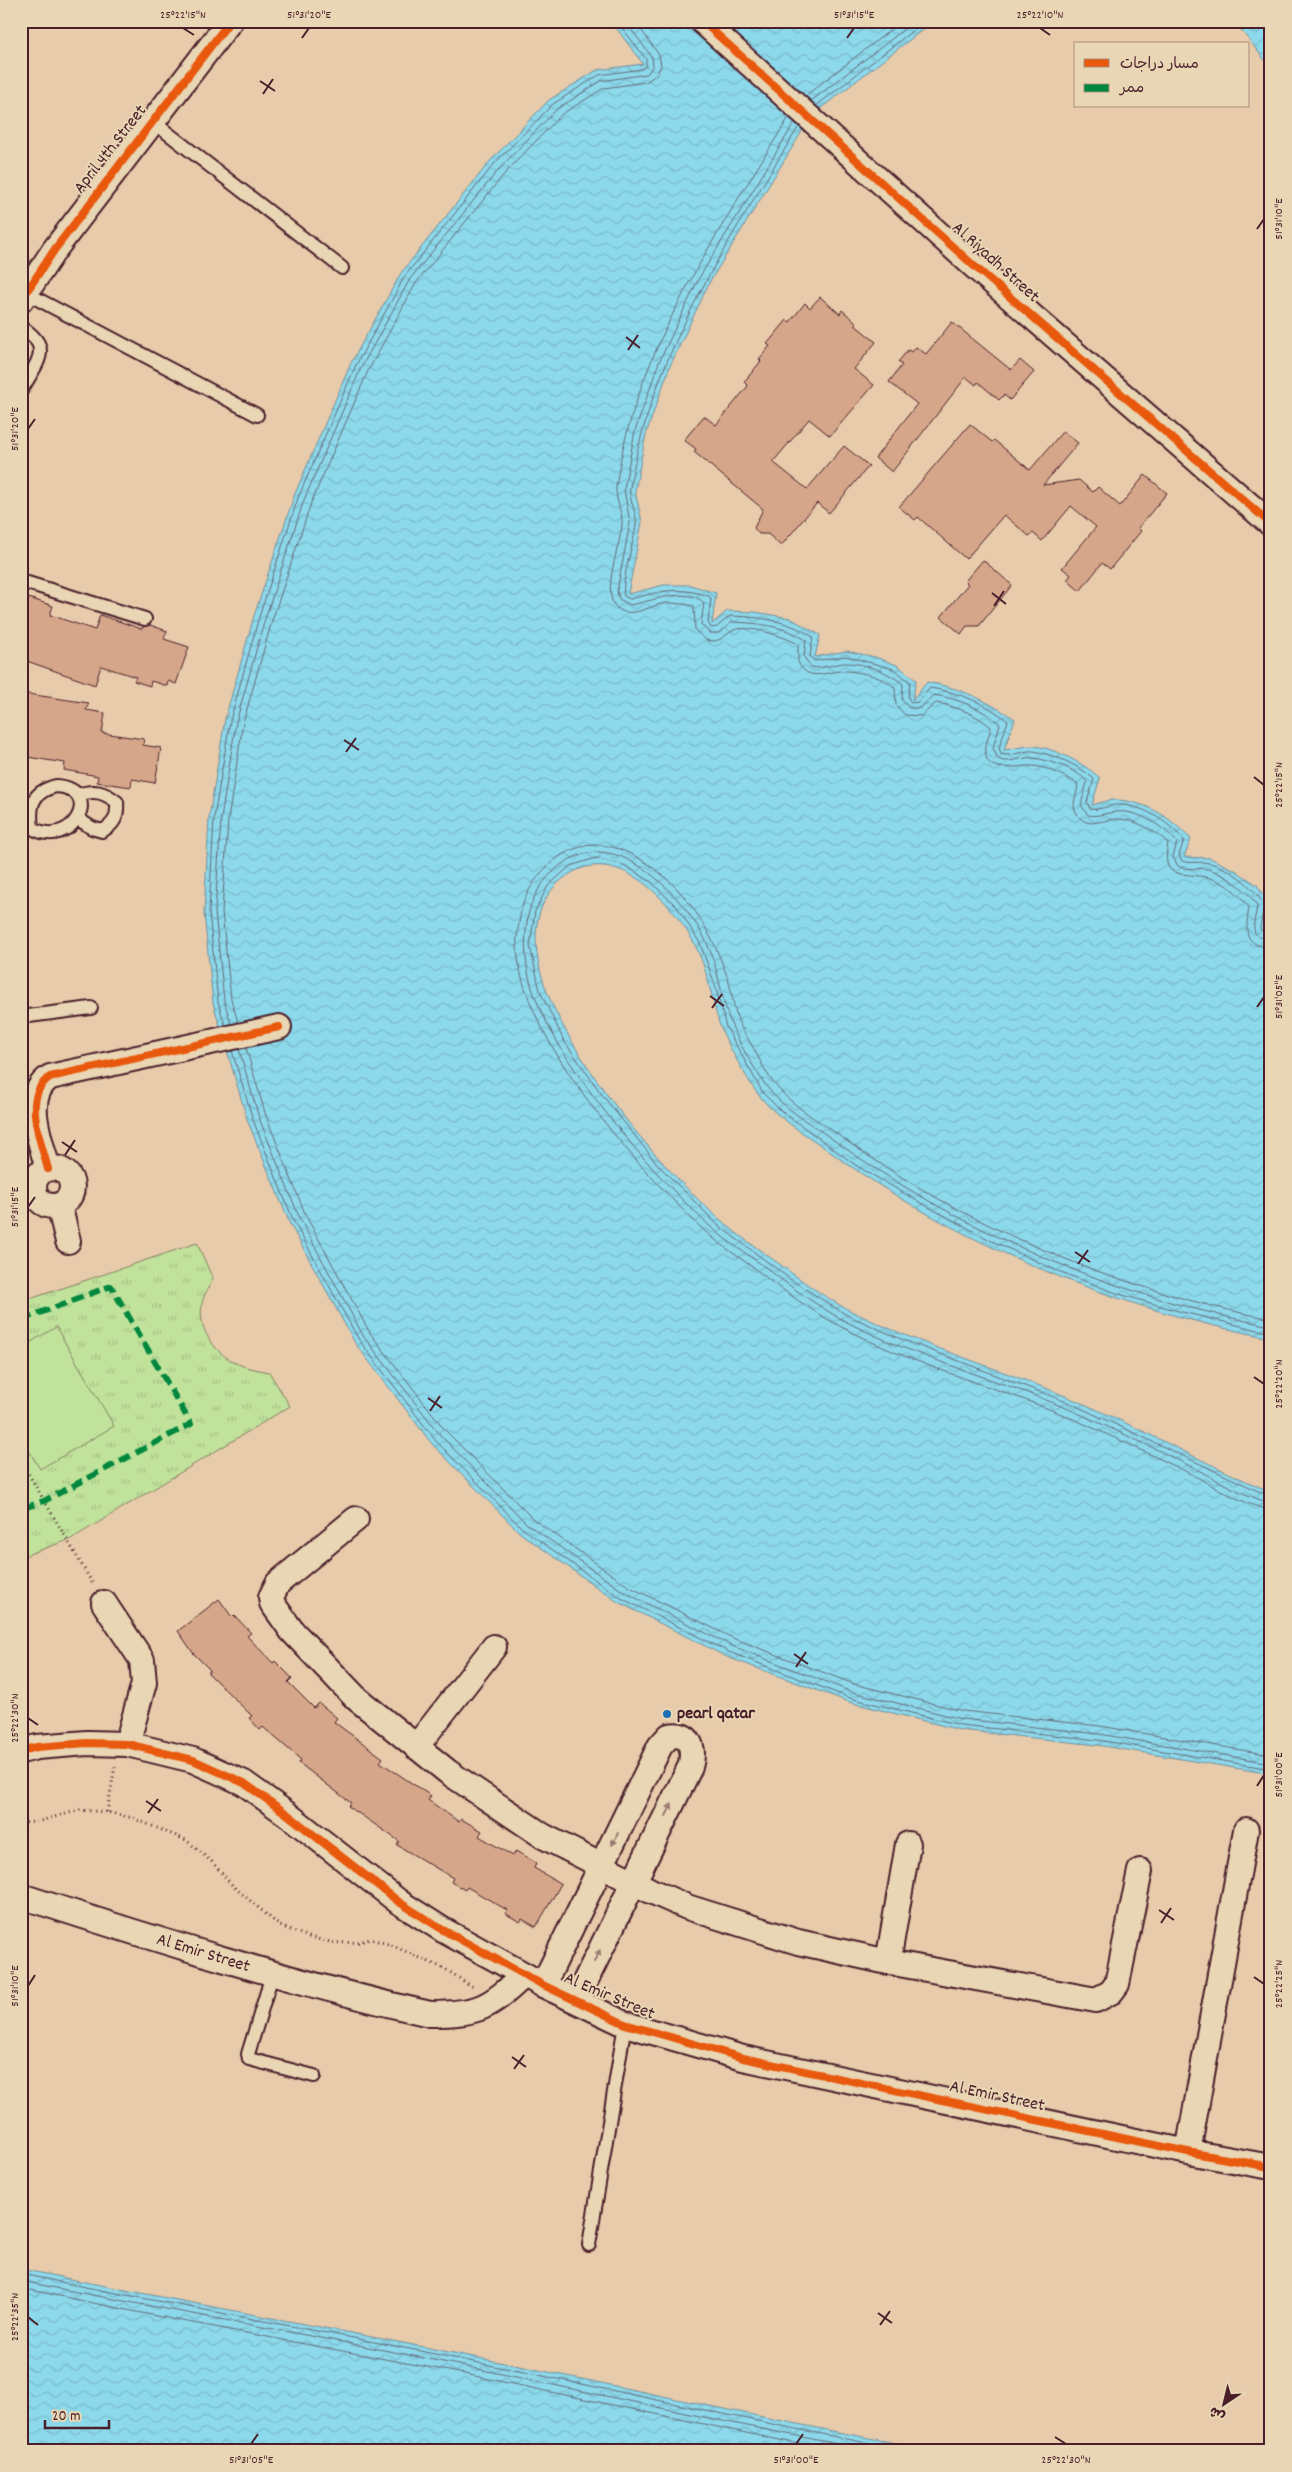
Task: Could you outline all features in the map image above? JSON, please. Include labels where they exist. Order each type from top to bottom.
[{"type":"street","name":"April 4th Street","points":[[24,296],[54,248],[230,21]]},
{"type":"street","name":"Al Riyadh Street","points":[[702,21],[973,265],[1271,524]]},
{"type":"street","points":[[35,1176],[62,1170],[72,1182],[70,1196],[59,1205],[46,1204],[36,1195],[35,1176],[34,1099],[38,1087],[50,1077],[279,1027]]},
{"type":"street","points":[[59,1205],[68,1242]]},
{"type":"street","points":[[356,1519],[278,1583],[271,1597],[272,1603],[292,1631],[344,1686],[448,1772],[528,1827],[633,1883],[687,1907],[798,1942],[888,1962],[1082,1999],[1096,2000],[1104,1997],[1117,1984],[1140,1871]]},
{"type":"street","points":[[104,1603],[142,1660],[144,1683],[123,1744]]},
{"type":"street","points":[[416,1747],[494,1646]]},
{"type":"street","points":[[534,1980],[601,1867],[660,1746],[670,1736],[683,1736],[692,1744],[694,1749],[690,1767],[576,2000]]},
{"type":"street","name":"Al Emir Street","points":[[21,1751],[37,1747],[86,1743],[123,1744],[193,1760],[244,1784],[287,1814],[399,1902],[443,1930],[534,1980],[625,2024],[743,2058],[1271,2168]]},
{"type":"street","points":[[1188,2152],[1246,1830]]},
{"type":"street","points":[[888,1962],[908,1844]]},
{"type":"street","name":"Al Emir Street","points":[[21,1896],[182,1949],[272,1975],[430,2014],[456,2014],[478,2010],[534,1980]]},
{"type":"lane","points":[[152,121],[342,268]]},
{"type":"lane","points":[[24,296],[257,415]]},
{"type":"lane","points":[[21,327],[34,335],[40,342],[41,354],[21,391]]},
{"type":"lane","points":[[21,581],[145,619]]},
{"type":"lane","points":[[56,786],[68,787],[78,795],[81,806],[78,819],[67,830],[41,833],[27,831],[34,800],[43,789],[56,786]]},
{"type":"lane","points":[[78,795],[89,791],[105,794],[117,802],[118,812],[113,825],[102,830],[92,828],[78,819]]},
{"type":"lane","points":[[21,1017],[91,1008]]},
{"type":"lane","points":[[272,1975],[248,2054],[249,2059],[314,2076]]},
{"type":"lane","points":[[588,2245],[625,2024]]},
{"type":"path","points":[[21,1461],[104,1603]]},
{"type":"path","points":[[107,1812],[123,1744]]},
{"type":"path","points":[[21,1822],[36,1822],[80,1810],[107,1812],[133,1818],[186,1840],[212,1862],[234,1887],[280,1926],[328,1942],[358,1942],[371,1939],[391,1945],[445,1969],[458,1979],[496,2000]]},
{"type":"green space","points":[[197,1243],[213,1279],[205,1295],[201,1314],[206,1333],[211,1342],[217,1350],[234,1362],[246,1367],[269,1372],[290,1406],[71,1539],[21,1557],[21,1302]]},
{"type":"green space","points":[[56,1327],[114,1426],[40,1469],[21,1437],[21,1348]]},
{"type":"water","points":[[611,21],[934,21],[812,115],[709,283],[670,366],[646,434],[635,491],[642,522],[628,594],[664,585],[690,585],[716,593],[712,624],[727,611],[755,612],[790,618],[820,635],[815,657],[846,651],[875,657],[897,665],[916,680],[912,701],[927,682],[952,688],[973,696],[1015,719],[1004,750],[1029,746],[1040,747],[1059,753],[1077,762],[1100,778],[1092,805],[1119,800],[1150,808],[1175,824],[1191,839],[1184,857],[1210,858],[1235,870],[1257,885],[1269,904],[1264,928],[1271,928],[1271,1338],[1153,1309],[1095,1290],[1038,1268],[982,1243],[928,1214],[876,1183],[790,1124],[758,1094],[732,1051],[720,1026],[699,953],[683,925],[653,891],[636,878],[617,869],[597,866],[577,870],[558,883],[547,896],[540,911],[536,945],[538,962],[548,995],[587,1066],[629,1124],[652,1151],[723,1222],[813,1288],[841,1306],[879,1324],[1077,1401],[1271,1492],[1271,1774],[1097,1745],[960,1730],[849,1702],[727,1657],[618,1602],[520,1533],[432,1444],[355,1343],[290,1224],[248,1122],[213,1003],[204,913],[209,818],[225,719],[254,616],[294,496],[351,363],[401,273],[491,160],[549,100],[597,70],[643,64]]},
{"type":"water","points":[[1234,21],[1271,21],[1271,68]]},
{"type":"water","points":[[21,2269],[469,2356],[821,2429],[939,2451],[21,2451]]},
{"type":"building","points":[[820,297],[840,314],[842,310],[857,323],[855,325],[876,342],[854,369],[874,385],[830,436],[809,419],[773,462],[807,489],[844,446],[869,466],[829,513],[817,503],[781,546],[768,534],[759,534],[754,528],[763,509],[694,452],[696,449],[684,440],[704,416],[716,425],[748,386],[744,382],[761,361],[759,359],[770,346],[767,344],[787,320],[790,322],[805,303],[810,308]]},
{"type":"building","points":[[952,322],[1011,370],[1020,360],[1034,372],[1010,400],[1004,395],[999,400],[978,382],[976,385],[966,377],[892,472],[875,458],[917,404],[889,382],[902,365],[898,362],[908,350],[912,352],[916,347],[926,354]]},
{"type":"building","points":[[970,424],[992,442],[994,440],[1030,470],[1063,431],[1078,443],[1043,485],[1079,480],[1093,492],[1098,487],[1120,506],[1145,475],[1167,493],[1138,528],[1141,531],[1110,569],[1102,563],[1080,591],[1067,580],[1071,575],[1062,568],[1096,527],[1071,506],[1042,541],[1033,533],[1029,536],[1004,515],[966,559],[918,517],[915,520],[899,507]]},
{"type":"building","points":[[983,560],[1012,585],[979,626],[967,626],[961,634],[941,617],[968,584],[965,581]]},
{"type":"building","points":[[29,598],[53,606],[50,615],[95,630],[100,615],[142,629],[150,625],[167,631],[164,639],[189,647],[176,684],[168,681],[167,686],[151,681],[150,686],[134,681],[136,677],[101,666],[95,685],[21,659],[21,622]]},
{"type":"building","points":[[21,693],[89,703],[86,710],[105,713],[102,733],[144,739],[143,745],[161,748],[155,783],[132,779],[131,787],[97,782],[98,776],[64,770],[65,763],[21,756]]},
{"type":"building","points":[[219,1599],[232,1617],[234,1615],[251,1633],[247,1636],[273,1663],[275,1661],[292,1678],[288,1682],[314,1708],[319,1703],[337,1718],[334,1722],[383,1758],[380,1762],[431,1796],[428,1800],[459,1822],[461,1819],[482,1831],[479,1836],[513,1856],[516,1851],[536,1863],[534,1868],[561,1884],[536,1927],[522,1919],[520,1922],[506,1914],[507,1910],[467,1887],[465,1890],[451,1882],[453,1878],[397,1845],[399,1841],[348,1806],[351,1803],[299,1763],[301,1760],[263,1727],[260,1730],[249,1718],[252,1716],[208,1673],[210,1670],[194,1654],[178,1631]]},
{"type":"marked path","points":[[21,1320],[111,1286],[191,1424],[44,1501],[21,1509]]},
{"type":"cycle path","points":[[21,300],[55,249],[230,21]]},
{"type":"cycle path","points":[[702,21],[973,265],[1271,524]]},
{"type":"cycle path","points":[[48,1169],[38,1133],[35,1107],[36,1095],[41,1085],[50,1077],[279,1027]]},
{"type":"cycle path","points":[[21,1751],[37,1747],[87,1743],[127,1744],[193,1760],[244,1783],[287,1814],[399,1902],[443,1930],[543,1985],[625,2024],[743,2058],[1188,2152],[1271,2167]]},
{"type":"place","name":"pearl qatar","points":[[667,1714]]}]
